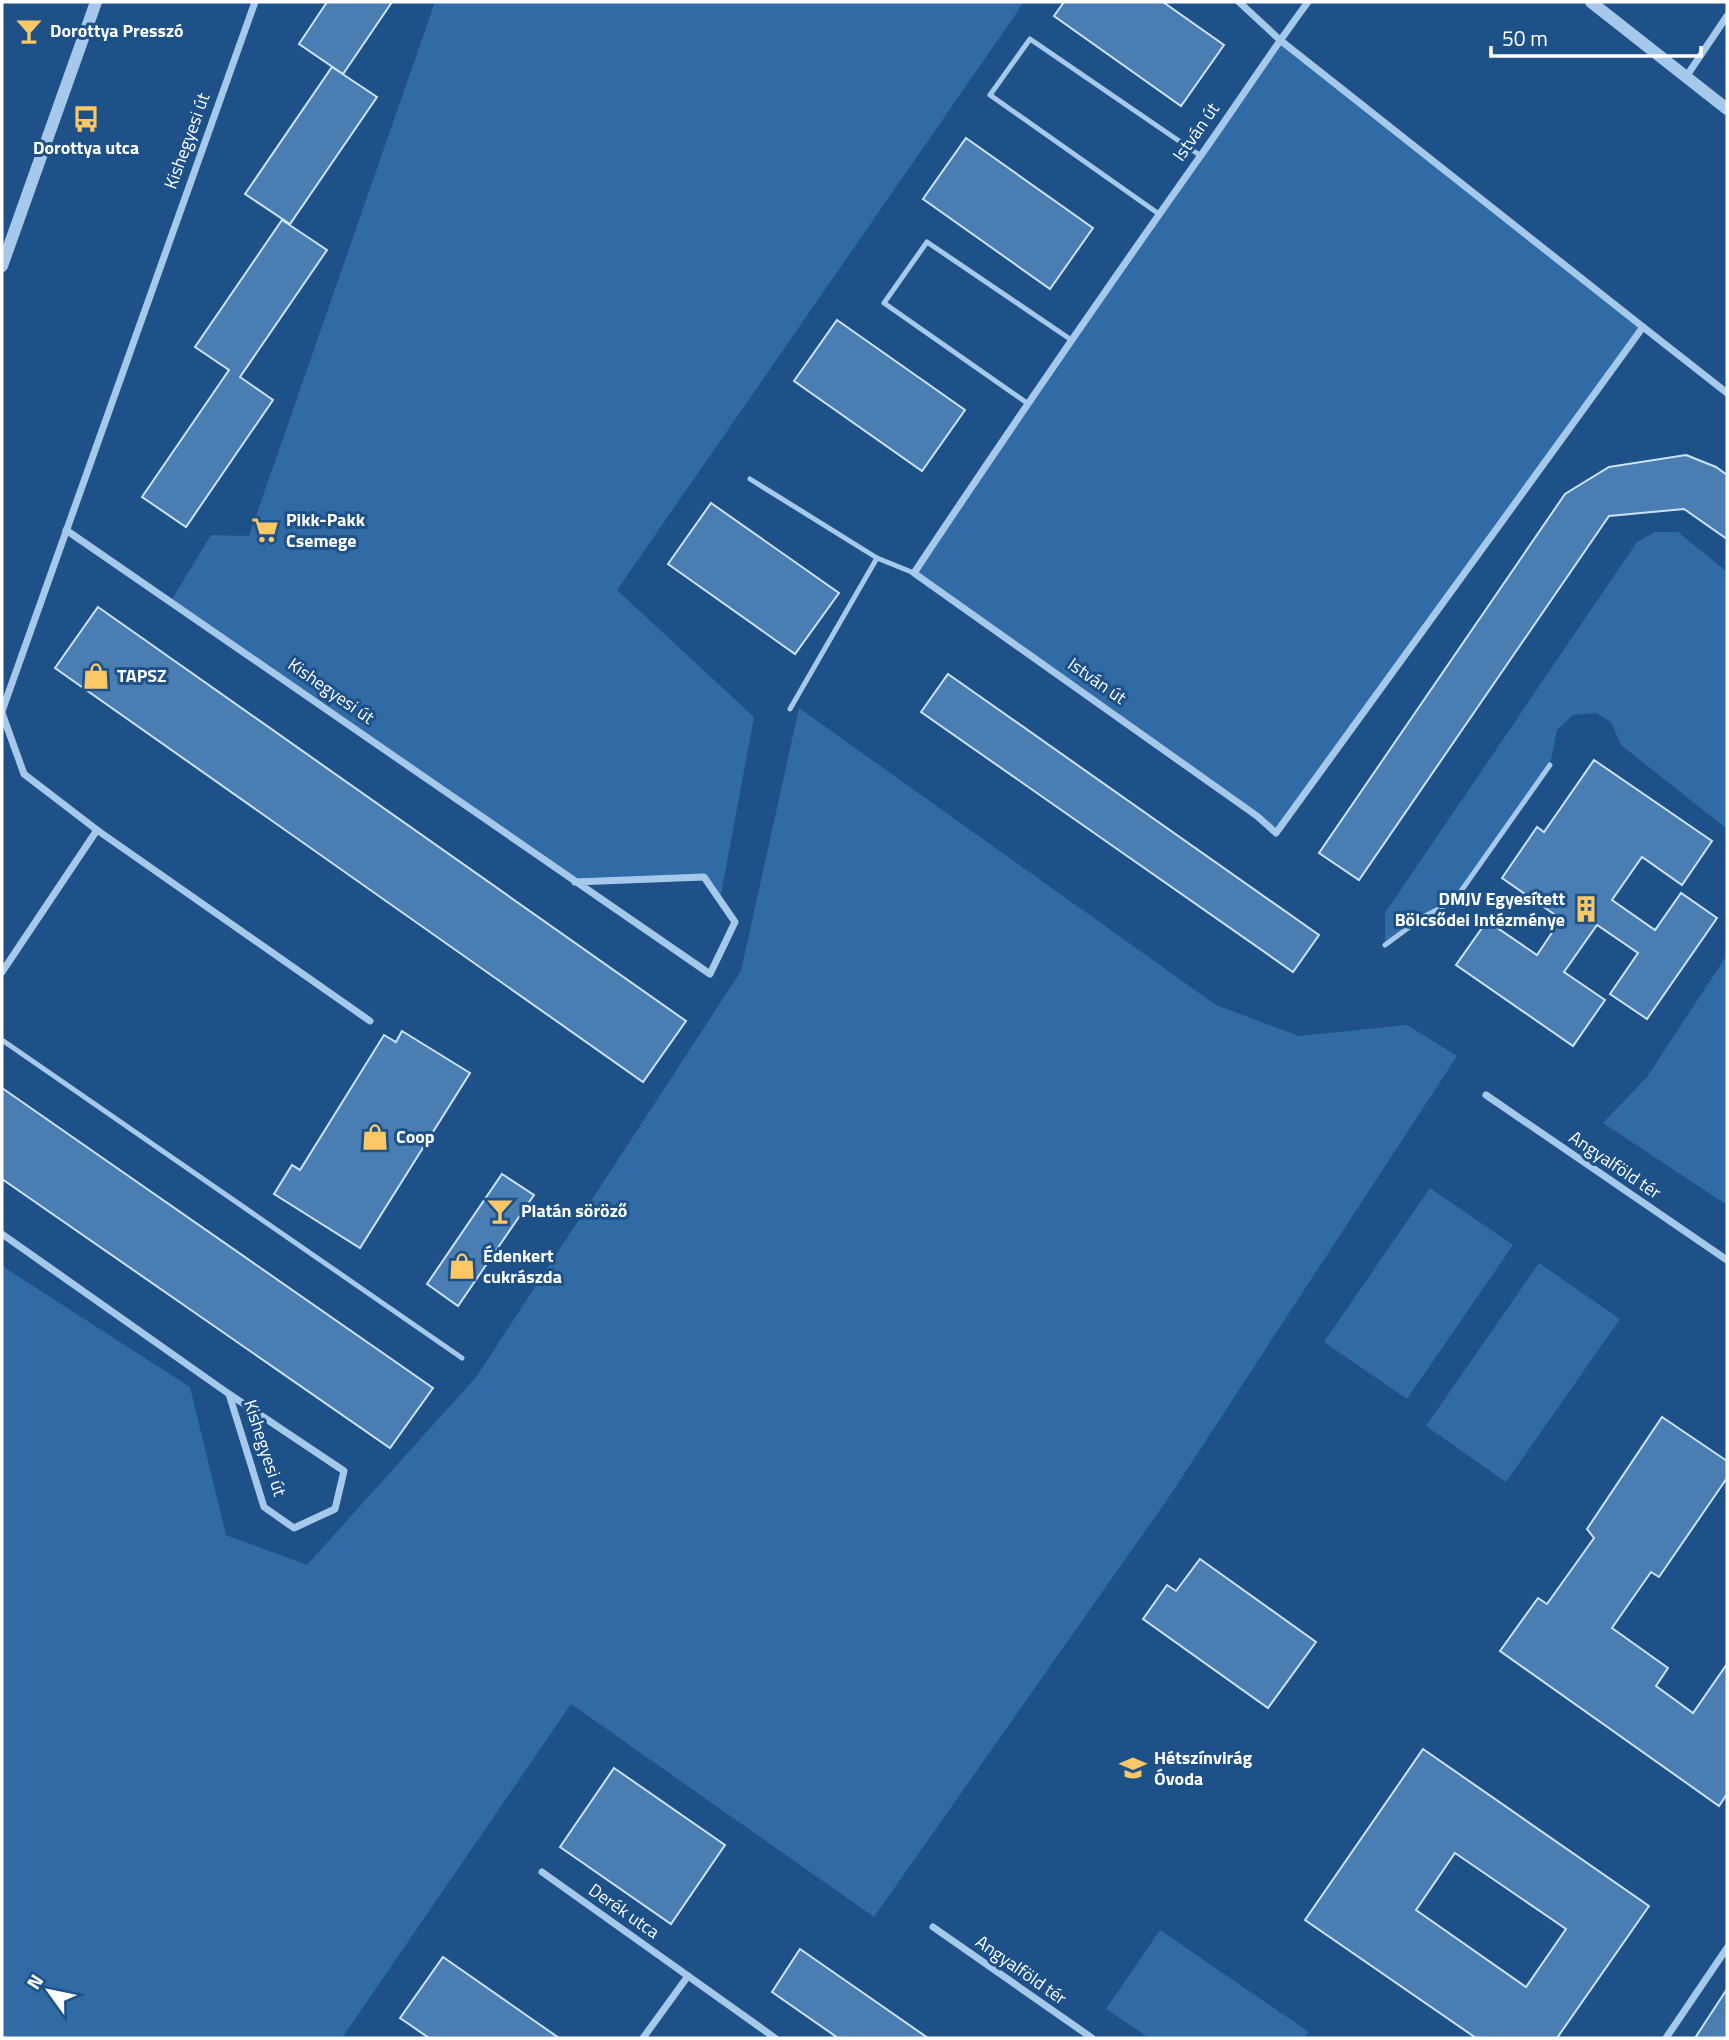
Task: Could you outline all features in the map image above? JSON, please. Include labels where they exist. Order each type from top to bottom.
[{"type":"street","name":"Kishegyesi út","points":[[255,2],[2,712],[24,774],[97,830],[370,1021]]},
{"type":"street","points":[[1239,2],[1279,40],[1727,393]]},
{"type":"street","name":"István út","points":[[1308,2],[1070,339],[914,573],[1257,816],[1276,833],[1643,327]]},
{"type":"street","points":[[1591,2],[1727,109]]},
{"type":"street","points":[[2,266],[94,3]]},
{"type":"street","points":[[1686,78],[1727,16]]},
{"type":"street","name":"Kishegyesi út","points":[[66,530],[575,882],[709,974],[735,922],[704,877],[575,882]]},
{"type":"street","points":[[2,972],[97,830]]},
{"type":"street","name":"Angyalföld tér","points":[[1486,1095],[1727,1260]]},
{"type":"street","name":"Kishegyesi út","points":[[2,1234],[229,1394],[344,1471],[335,1509],[294,1528],[264,1507],[229,1394]]},
{"type":"street","name":"Derék utca","points":[[542,1872],[775,2038]]},
{"type":"street","name":"Angyalföld tér","points":[[933,1927],[1092,2038]]},
{"type":"street","points":[[1666,2038],[1727,1948]]},
{"type":"street","points":[[643,2038],[688,1976]]},
{"type":"lane","points":[[1159,214],[990,95],[1030,39],[1201,156]]},
{"type":"lane","points":[[1027,402],[884,303],[927,242],[1070,339]]},
{"type":"lane","points":[[750,479],[877,558],[914,573]]},
{"type":"lane","points":[[790,709],[877,558]]},
{"type":"lane","points":[[1385,945],[1423,917],[1454,901],[1550,765]]},
{"type":"lane","points":[[2,1040],[462,1358]]},
{"type":"shaded area","points":[[435,2],[1024,2],[617,590],[754,717],[720,900],[704,877],[575,882],[171,601],[211,535],[249,536]]},
{"type":"shaded area","points":[[1280,40],[1643,327],[1276,833],[914,573]]},
{"type":"shaded area","points":[[1655,532],[1678,532],[1727,572],[1727,829],[1621,745],[1611,722],[1596,713],[1573,715],[1557,730],[1550,765],[1454,901],[1423,917],[1385,945],[1385,913],[1637,542]]},
{"type":"shaded area","points":[[799,708],[1216,1005],[1299,1036],[1407,1025],[1457,1056],[1169,1497],[874,1917],[571,1704],[342,2038],[2,2038],[2,1266],[190,1387],[226,1535],[307,1565],[477,1376],[741,971]]},
{"type":"shaded area","points":[[1727,955],[1727,1205],[1603,1123],[1647,1077]]},
{"type":"shaded area","points":[[1430,1188],[1513,1245],[1407,1399],[1324,1342]]},
{"type":"shaded area","points":[[1539,1263],[1620,1319],[1506,1482],[1426,1426]]},
{"type":"shaded area","points":[[1160,1930],[1309,2032],[1304,2038],[1149,2038],[1106,2009]]},
{"type":"building","points":[[327,2],[392,2],[343,74],[299,44]]},
{"type":"building","points":[[1064,2],[1163,2],[1224,45],[1181,106],[1054,16]]},
{"type":"building","points":[[332,67],[377,97],[290,224],[245,194]]},
{"type":"building","points":[[966,138],[1093,228],[1050,289],[923,199]]},
{"type":"building","points":[[282,220],[327,250],[240,377],[273,400],[186,527],[142,497],[229,370],[195,347]]},
{"type":"building","points":[[837,320],[965,410],[922,471],[794,381]]},
{"type":"building","points":[[1686,455],[1716,467],[1727,475],[1727,539],[1684,509],[1609,516],[1359,880],[1319,853],[1565,494],[1609,467]]},
{"type":"building","points":[[711,503],[839,593],[795,654],[668,564]]},
{"type":"building","points":[[98,607],[686,1021],[643,1082],[55,668]]},
{"type":"building","points":[[948,674],[1319,935],[1293,972],[921,712]]},
{"type":"building","name":"DMJV Egyesített Bölcsődei Intézménye","points":[[1594,760],[1712,841],[1682,885],[1642,857],[1612,900],[1655,930],[1681,893],[1717,918],[1647,1019],[1610,994],[1638,953],[1597,925],[1564,972],[1605,1000],[1573,1046],[1456,965],[1487,921],[1537,955],[1561,919],[1502,878],[1537,827],[1544,832]]},
{"type":"building","name":"Coop","points":[[402,1031],[470,1073],[360,1248],[274,1194],[292,1165],[300,1170],[384,1035],[396,1042]]},
{"type":"building","points":[[2,1088],[433,1388],[390,1448],[2,1179]]},
{"type":"building","points":[[502,1174],[534,1195],[458,1306],[427,1284]]},
{"type":"building","points":[[1662,1417],[1727,1461],[1727,1478],[1659,1577],[1651,1572],[1612,1628],[1668,1668],[1656,1686],[1693,1713],[1727,1664],[1727,1794],[1719,1806],[1500,1651],[1538,1598],[1547,1604],[1594,1538],[1587,1529]]},
{"type":"building","name":"Hétszínvirág Óvoda","points":[[1200,1559],[1316,1642],[1268,1708],[1143,1619],[1167,1585],[1176,1591]]},
{"type":"building","points":[[1423,1749],[1649,1906],[1557,2038],[1476,2038],[1305,1920]],"holes":[[[1455,1853],[1566,1929],[1526,1987],[1416,1910]]]},
{"type":"building","points":[[614,1768],[725,1845],[671,1924],[560,1847]]},
{"type":"building","points":[[800,1949],[928,2038],[838,2038],[772,1992]]},
{"type":"building","points":[[443,1957],[559,2038],[429,2038],[400,2018]]},
{"type":"building","points":[[1727,1989],[1727,2038],[1695,2038]]},
{"type":"place","name":"Dorottya Presszó","points":[[29,31]]},
{"type":"place","name":"Dorottya utca","points":[[86,119]]},
{"type":"place","name":"Pikk-Pakk Csemege","points":[[265,530]]},
{"type":"place","name":"TAPSZ","points":[[96,676]]},
{"type":"place","name":"DMJV Egyesített Bölcsődei Intézménye","points":[[1586,909]]},
{"type":"place","name":"Coop","points":[[375,1137]]},
{"type":"place","name":"Platán söröző","points":[[500,1211]]},
{"type":"place","name":"Édenkert cukrászda","points":[[462,1266]]},
{"type":"place","name":"Hétszínvirág Óvoda","points":[[1133,1768]]}]
